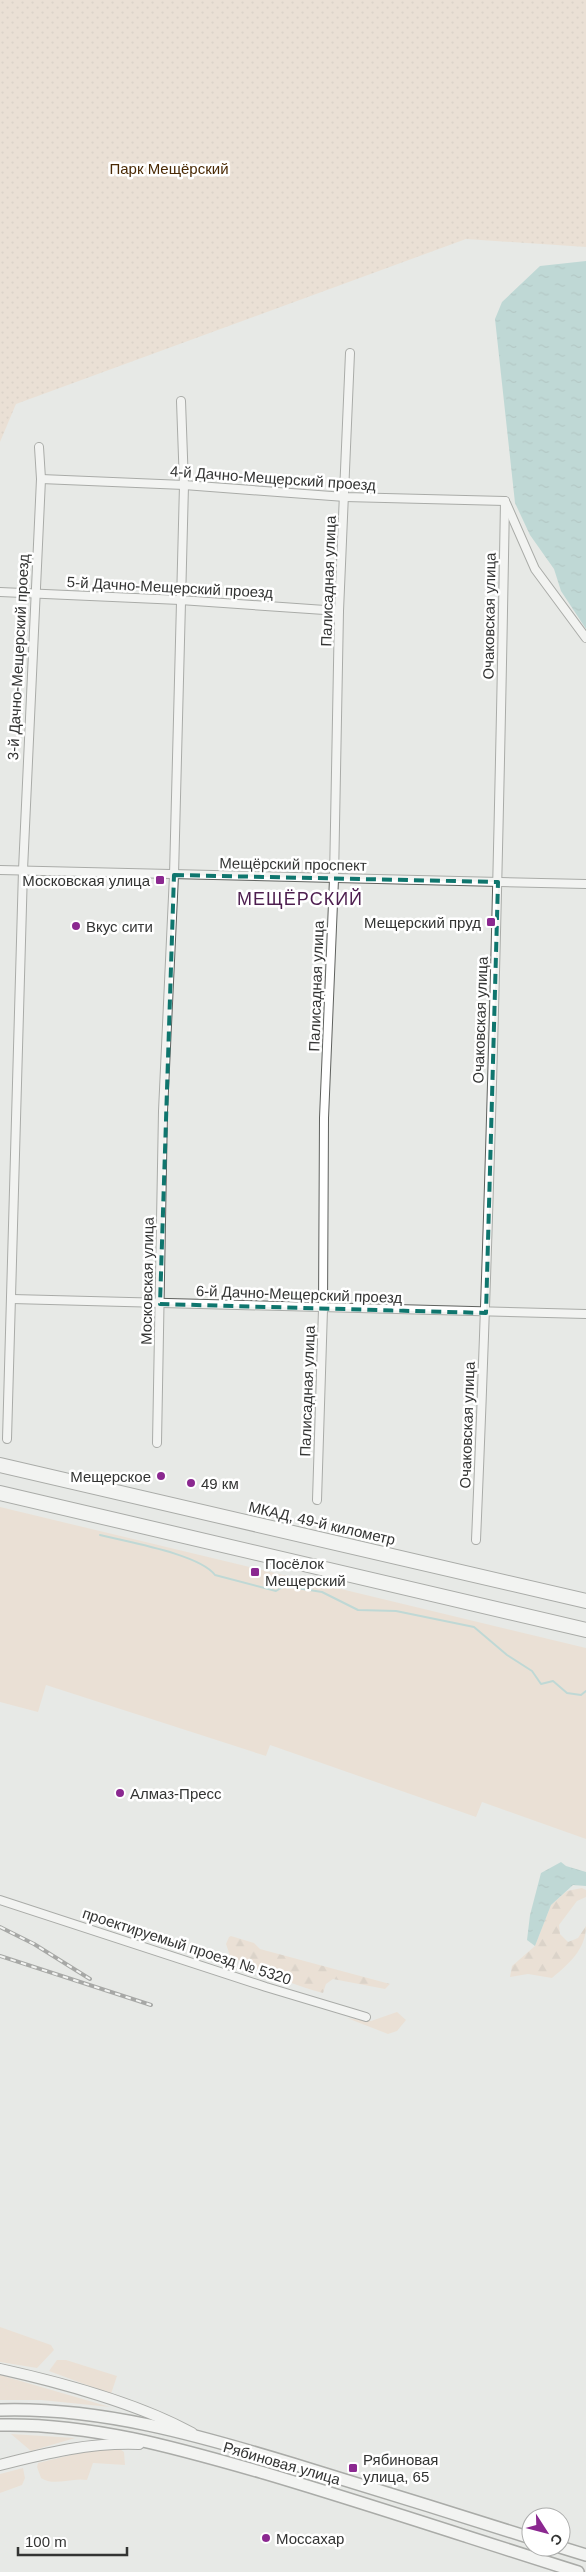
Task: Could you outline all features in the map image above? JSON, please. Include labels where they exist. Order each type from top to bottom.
[{"type":"highway","name":"МКАД, 49-й километр","points":[[0,1465],[586,1601]]},
{"type":"highway","points":[[0,1494],[586,1630]]},
{"type":"main road","points":[[0,2410],[31,2410],[101,2417],[193,2434]]},
{"type":"main road","points":[[0,2425],[99,2431],[159,2444]]},
{"type":"main road","name":"Рябиновая улица","points":[[193,2434],[521,2535]]},
{"type":"main road","name":"Рябиновая улица","points":[[159,2444],[318,2489],[578,2572]]},
{"type":"main road","points":[[571,2550],[586,2555]]},
{"type":"street","name":"Палисадная улица","points":[[317,1500],[323,1308],[324,1118],[334,878],[339,611],[350,353]]},
{"type":"street","name":"Московская улица","points":[[158,1443],[163,1111],[174,875],[184,485],[180,401]]},
{"type":"street","name":"3-й Дачно-Мещерский проезд","points":[[7,1439],[22,870],[40,479],[39,447]]},
{"type":"street","name":"4-й Дачно-Мещерский проезд","points":[[40,479],[184,485],[345,497],[505,501]]},
{"type":"street","points":[[505,501],[535,569],[586,638]]},
{"type":"street","name":"Очаковская улица","points":[[476,1540],[486,1313],[498,882],[505,501]]},
{"type":"street","name":"5-й Дачно-Мещерский проезд","points":[[0,592],[180,600],[339,611]]},
{"type":"street","name":"Мещёрский проспект","points":[[0,870],[586,884]]},
{"type":"street","name":"6-й Дачно-Мещерский проезд","points":[[12,1299],[486,1313],[586,1314]]},
{"type":"street","name":"проектируемый проезд № 5320","points":[[0,1900],[266,1987],[366,2017]]},
{"type":"street","name":"Рябиновая улица","points":[[0,2369],[118,2402],[169,2421],[193,2434]]},
{"type":"street","name":"Рябиновая улица","points":[[0,2465],[109,2443],[159,2444]]},
{"type":"highlighted area","points":[[174,875],[498,882],[486,1313],[160,1304]]},
{"type":"green space","name":"Парк Мещёрский","points":[[0,0],[586,0],[586,247],[466,239],[16,404],[0,442]]},
{"type":"green space","points":[[0,1507],[586,1648],[586,1839],[482,1802],[476,1817],[270,1745],[266,1756],[46,1685],[38,1712],[0,1702]]},
{"type":"green space","points":[[582,1888],[586,1890],[586,1897],[577,1901],[559,1925],[560,1934],[568,1942],[578,1938],[586,1926],[580,1949],[552,1978],[528,1974],[510,1977],[512,1966],[535,1946],[551,1905],[567,1891]]},
{"type":"green space","points":[[231,1936],[254,1943],[260,1949],[390,1984],[385,1989],[333,1979],[326,1984],[323,1993],[275,1977],[230,1956],[226,1944]]},
{"type":"green space","points":[[397,2012],[406,2020],[397,2031],[388,2034],[347,2018],[371,2021]]},
{"type":"green space","points":[[0,2327],[51,2345],[54,2350],[37,2368],[0,2362]]},
{"type":"green space","points":[[57,2360],[66,2360],[117,2376],[111,2394],[49,2371]]},
{"type":"green space","points":[[0,2375],[110,2407],[41,2400],[0,2400]]},
{"type":"green space","points":[[11,2434],[75,2438],[31,2451]]},
{"type":"green space","points":[[117,2447],[124,2452],[125,2465],[93,2463],[87,2480],[46,2481],[41,2478],[37,2467],[38,2463],[87,2451]]},
{"type":"green space","points":[[23,2468],[25,2478],[22,2485],[0,2493],[0,2474]]},
{"type":"water","points":[[586,261],[586,629],[561,591],[554,569],[530,535],[515,503],[495,319],[502,302],[540,266]]},
{"type":"water","points":[[561,1862],[566,1866],[586,1872],[586,1886],[573,1885],[551,1905],[535,1946],[527,1940],[530,1915],[541,1873]]},
{"type":"waterway","points":[[100,1535],[179,1555],[207,1568],[215,1575],[276,1591],[284,1586],[322,1592],[358,1610],[396,1611],[474,1627],[507,1655],[532,1671],[541,1684],[553,1681],[567,1693],[581,1695],[586,1691]]},
{"type":"railway","points":[[0,1927],[34,1944],[90,1979]]},
{"type":"railway","points":[[0,1956],[151,2005]]},
{"type":"place","name":"Московская улица","points":[[160,880]]},
{"type":"place","name":"Мещерский пруд","points":[[491,922]]},
{"type":"place","name":"Вкус сити","points":[[76,926]]},
{"type":"place","name":"Мещерское","points":[[161,1476]]},
{"type":"place","name":"49 км","points":[[191,1483]]},
{"type":"place","name":"Посёлок Мещерский","points":[[255,1572]]},
{"type":"place","name":"Алмаз-Пресс","points":[[120,1793]]},
{"type":"place","name":"Рябиновая улица, 65","points":[[353,2468]]},
{"type":"place","name":"Моссахар","points":[[266,2538]]},
{"type":"district","name":"МЕЩЁРСКИЙ","points":[[300,899]]}]
